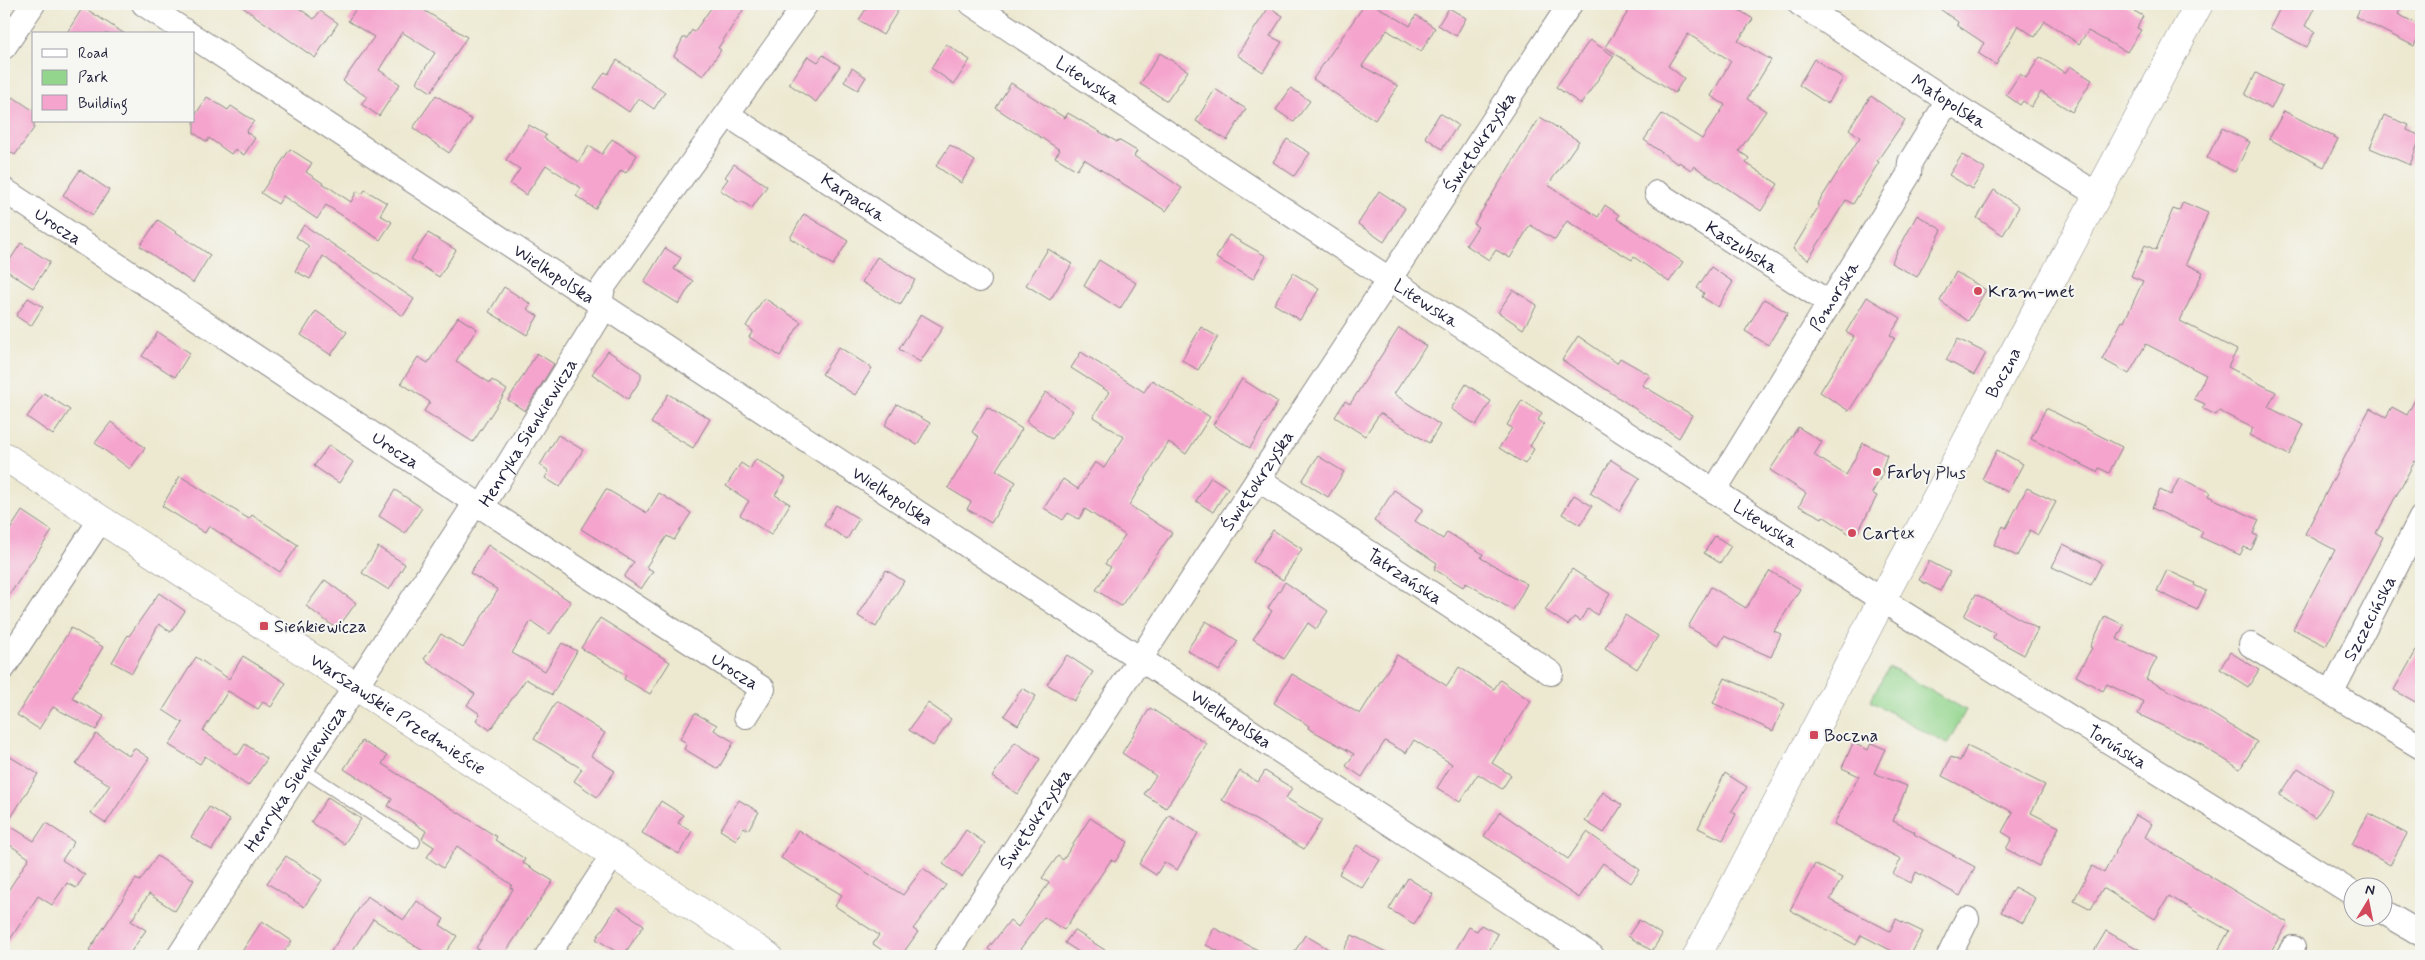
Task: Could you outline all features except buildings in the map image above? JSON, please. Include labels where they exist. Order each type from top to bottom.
[{"type":"street","points":[[4,47],[32,4]]},
{"type":"street","points":[[144,4],[186,32]]},
{"type":"street","name":"Henryka Sienkiewicza","points":[[179,956],[471,510],[482,507],[597,320],[603,286],[728,115],[806,4]]},
{"type":"street","name":"Litewska","points":[[972,4],[1389,280],[1882,600]]},
{"type":"street","name":"Świętokrzyska","points":[[945,956],[1570,4]]},
{"type":"street","name":"Małopolska","points":[[1800,4],[1948,101],[2098,195]]},
{"type":"street","name":"Boczna","points":[[1697,956],[1882,600],[2200,4]]},
{"type":"street","name":"Wielkopolska","points":[[195,38],[1592,956]]},
{"type":"street","name":"Pomorska","points":[[1714,491],[1828,302],[1909,174],[1910,162],[1948,101]]},
{"type":"street","name":"Karpacka","points":[[728,115],[978,280]]},
{"type":"street","name":"Urocza","points":[[4,190],[482,507],[763,690],[746,716]]},
{"type":"street","name":"Kaszubska","points":[[1657,193],[1828,302]]},
{"type":"street","name":"Warszawskie Przedmieście","points":[[4,456],[768,956]]},
{"type":"street","name":"Tatrzańska","points":[[1258,479],[1552,673]]},
{"type":"street","name":"Szczecińska","points":[[2332,693],[2421,518]]},
{"type":"street","points":[[4,667],[101,520]]},
{"type":"street","name":"Toruńska","points":[[1882,600],[2342,887]]},
{"type":"street","points":[[2251,645],[2421,747]]},
{"type":"street","points":[[547,956],[613,855]]},
{"type":"street","points":[[2392,917],[2421,934]]},
{"type":"street","points":[[1949,956],[1967,919]]},
{"type":"lane","points":[[302,769],[414,842]]},
{"type":"green space","points":[[1889,667],[1966,710],[1947,744],[1870,701]]},
{"type":"place","name":"Kram-met","points":[[1978,291]]},
{"type":"place","name":"Farby Plus","points":[[1877,472]]},
{"type":"place","name":"Cartex","points":[[1852,533]]},
{"type":"place","name":"Sieńkiewicza","points":[[264,626]]},
{"type":"place","name":"Boczna","points":[[1814,735]]}]
